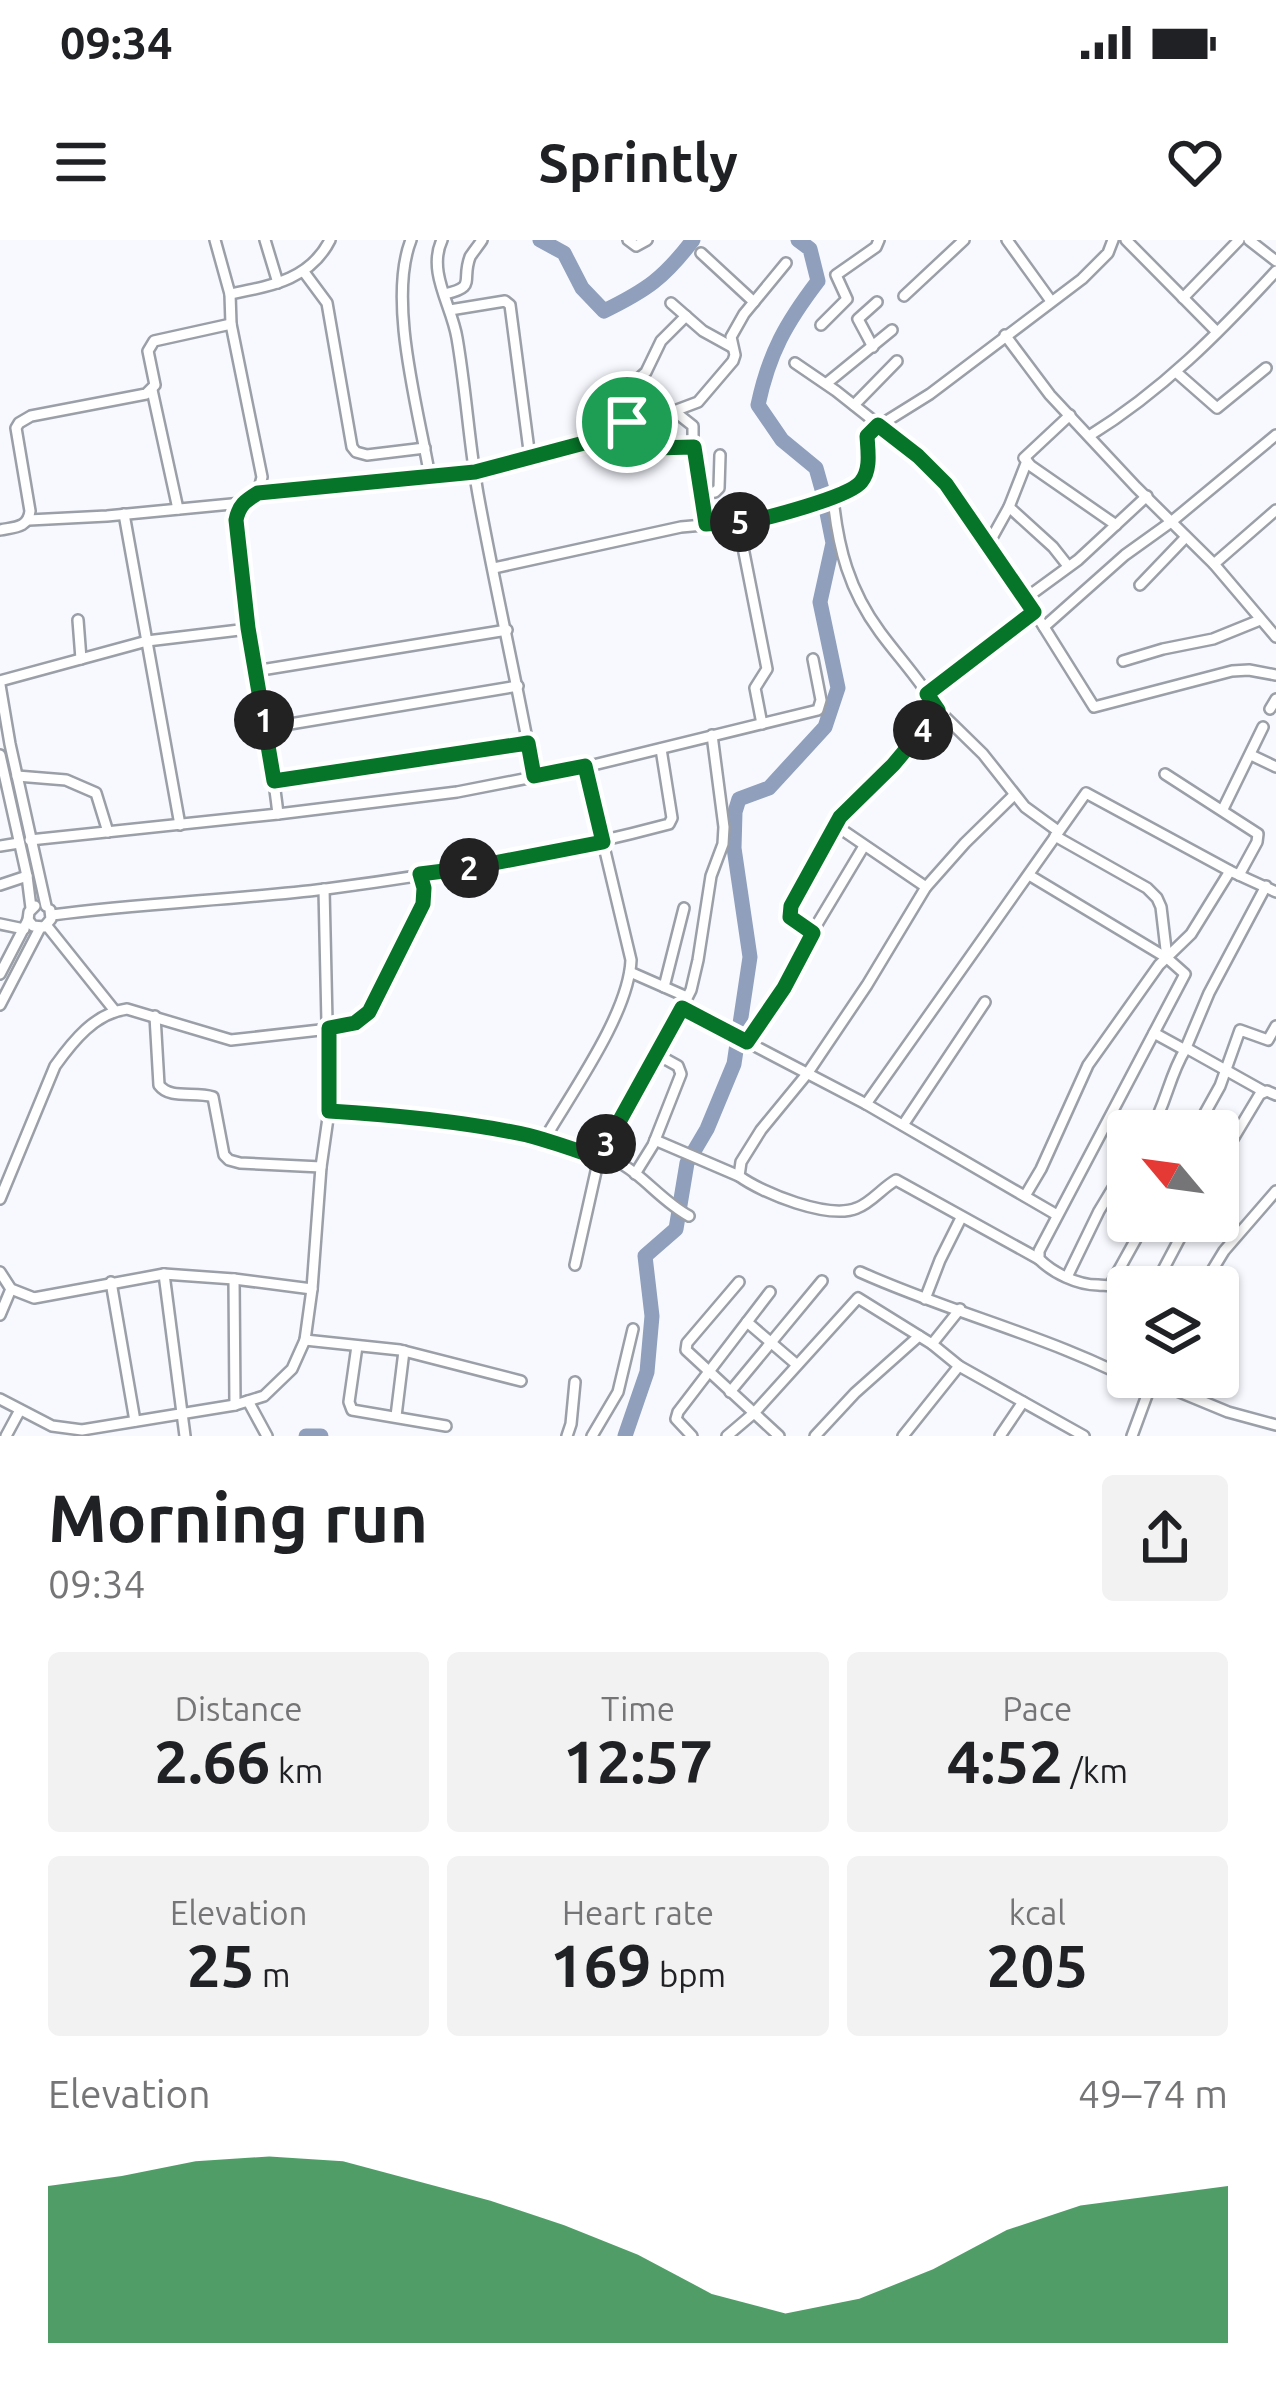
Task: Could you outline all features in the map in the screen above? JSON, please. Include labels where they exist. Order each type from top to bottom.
[{"type":"street","points":[[215,240],[230,294],[231,324],[262,477],[258,493]]},
{"type":"street","points":[[265,240],[278,283]]},
{"type":"street","points":[[230,294],[304,272],[330,240]]},
{"type":"street","points":[[411,240],[403,266],[406,342],[430,477]]},
{"type":"street","points":[[442,240],[436,268],[461,362],[475,472],[534,776]]},
{"type":"street","points":[[445,294],[466,286],[470,257],[482,240]]},
{"type":"street","points":[[628,240],[636,245],[647,240]]},
{"type":"street","points":[[821,325],[847,299],[836,275],[877,247],[879,240]]},
{"type":"street","points":[[904,296],[964,240]]},
{"type":"street","points":[[1007,240],[1051,302]]},
{"type":"street","points":[[494,568],[681,526],[738,522],[855,488],[868,462],[867,436],[878,425],[930,394],[1051,302],[1102,260],[1113,240]]},
{"type":"street","points":[[1126,240],[1216,332]]},
{"type":"street","points":[[1183,298],[1240,240]]},
{"type":"street","points":[[1249,240],[1276,261]]},
{"type":"street","points":[[701,253],[754,302]]},
{"type":"street","points":[[29,520],[178,509],[242,502],[258,493],[475,472],[584,443],[639,417],[698,402],[734,361],[730,337],[786,263]]},
{"type":"street","points":[[1089,436],[1132,410],[1176,372],[1276,271]]},
{"type":"street","points":[[304,272],[327,303],[356,452],[367,455],[425,448]]},
{"type":"street","points":[[450,310],[505,301],[511,305],[530,458]]},
{"type":"street","points":[[873,346],[858,320],[877,302]]},
{"type":"street","points":[[670,303],[703,331],[732,346]]},
{"type":"street","points":[[627,422],[623,394],[646,372],[661,341],[686,316]]},
{"type":"street","points":[[178,509],[148,351],[154,341],[231,324]]},
{"type":"street","points":[[826,383],[892,330]]},
{"type":"street","points":[[1005,334],[1050,395],[1214,564],[1276,637]]},
{"type":"street","points":[[854,405],[897,361]]},
{"type":"street","points":[[795,363],[918,456],[946,484],[1026,598],[1090,704],[1097,708],[1232,671],[1276,675]]},
{"type":"street","points":[[1176,372],[1217,408],[1266,368]]},
{"type":"street","points":[[0,530],[29,520],[19,423],[31,416],[152,390]]},
{"type":"street","points":[[674,411],[693,426],[706,524]]},
{"type":"street","points":[[988,543],[1009,507],[1026,453],[1070,415]]},
{"type":"street","points":[[639,417],[643,437],[653,448],[694,447]]},
{"type":"street","points":[[1043,627],[1276,435]]},
{"type":"street","points":[[701,494],[719,488],[720,455]]},
{"type":"street","points":[[1027,461],[1116,525]]},
{"type":"street","points":[[1026,598],[1147,496]]},
{"type":"street","points":[[826,499],[839,548],[877,629],[938,710],[1034,815],[1157,898],[1167,958]]},
{"type":"street","points":[[242,502],[236,520],[248,628],[278,814]]},
{"type":"street","points":[[1009,507],[1069,566]]},
{"type":"street","points":[[1214,564],[1276,510]]},
{"type":"street","points":[[124,514],[180,825]]},
{"type":"street","points":[[738,522],[767,669],[755,688],[762,724]]},
{"type":"street","points":[[1140,584],[1186,537]]},
{"type":"street","points":[[927,694],[1034,612]]},
{"type":"street","points":[[78,620],[81,659]]},
{"type":"street","points":[[1123,661],[1213,639],[1260,620]]},
{"type":"street","points":[[7,780],[0,683],[147,641],[248,628]]},
{"type":"street","points":[[255,671],[507,630]]},
{"type":"street","points":[[0,846],[457,792],[661,749],[818,710],[821,700],[813,659]]},
{"type":"street","points":[[266,728],[518,686]]},
{"type":"street","points":[[813,933],[790,917],[791,906],[835,825],[918,738],[938,710]]},
{"type":"street","points":[[1223,809],[1263,727]]},
{"type":"street","points":[[574,1265],[599,1158],[685,1003],[698,960],[711,876],[723,844],[712,736]]},
{"type":"street","points":[[274,781],[528,743]]},
{"type":"street","points":[[24,841],[28,919],[33,926],[46,919],[324,889],[468,868],[603,842],[672,822],[661,749]]},
{"type":"street","points":[[0,755],[46,919],[0,1004]]},
{"type":"street","points":[[1251,755],[1276,767]]},
{"type":"street","points":[[544,1140],[617,1014],[630,972],[585,766]]},
{"type":"street","points":[[1025,1196],[1088,1065],[1259,838],[1223,809],[1165,774]]},
{"type":"street","points":[[7,780],[66,780],[96,793],[108,832]]},
{"type":"street","points":[[866,1104],[1086,793],[1271,889],[1213,986],[1174,1068],[1162,1110]]},
{"type":"street","points":[[739,1175],[741,1162],[761,1130],[807,1074],[926,887],[1014,795]]},
{"type":"street","points":[[835,825],[926,887]]},
{"type":"street","points":[[745,1041],[784,988],[865,846]]},
{"type":"street","points":[[0,1199],[56,1066],[87,1028],[127,1009],[231,1040],[355,1023],[369,1012],[423,904],[420,874]]},
{"type":"street","points":[[1029,875],[1167,958],[1185,974],[1213,986]]},
{"type":"street","points":[[0,885],[27,876]]},
{"type":"street","points":[[0,1399],[69,1430],[235,1406],[265,1396],[292,1369],[305,1340],[329,1111],[324,889]]},
{"type":"street","points":[[0,974],[38,905],[115,1011]]},
{"type":"street","points":[[664,987],[684,908]]},
{"type":"street","points":[[0,924],[28,919]]},
{"type":"street","points":[[630,972],[664,987],[727,1031],[866,1104],[1057,1215]]},
{"type":"street","points":[[1039,1259],[1057,1215],[1185,974]]},
{"type":"street","points":[[903,1125],[986,1002]]},
{"type":"street","points":[[155,1016],[159,1085],[169,1094],[213,1097],[224,1155],[229,1160],[321,1167]]},
{"type":"street","points":[[1207,1110],[1240,1030],[1268,1040],[1276,1026]]},
{"type":"street","points":[[1154,1033],[1276,1096]]},
{"type":"street","points":[[634,1174],[655,1140],[681,1071],[658,1055]]},
{"type":"street","points":[[1239,1130],[1263,1091]]},
{"type":"street","points":[[329,1111],[476,1126],[613,1160],[689,1216]]},
{"type":"street","points":[[655,1140],[794,1203],[843,1211],[861,1206],[896,1180],[1067,1277],[1107,1285]]},
{"type":"street","points":[[1215,1266],[1276,1191]]},
{"type":"street","points":[[1067,1277],[1107,1198]]},
{"type":"street","points":[[925,1299],[961,1218]]},
{"type":"street","points":[[0,1272],[11,1289],[34,1298],[164,1274],[312,1288]]},
{"type":"street","points":[[860,1272],[1107,1365]]},
{"type":"street","points":[[164,1274],[185,1436]]},
{"type":"street","points":[[234,1279],[235,1406]]},
{"type":"street","points":[[730,1392],[822,1281]]},
{"type":"street","points":[[111,1282],[135,1421]]},
{"type":"street","points":[[739,1282],[686,1347],[779,1436]]},
{"type":"street","points":[[0,1316],[11,1289]]},
{"type":"street","points":[[692,1436],[676,1416],[770,1292]]},
{"type":"street","points":[[727,1436],[754,1413],[858,1298],[959,1366],[1071,1433],[1084,1436]]},
{"type":"street","points":[[932,1344],[960,1310]]},
{"type":"street","points":[[747,1322],[796,1364]]},
{"type":"street","points":[[574,1382],[568,1433],[589,1436],[618,1392],[633,1329]]},
{"type":"street","points":[[815,1436],[919,1336]]},
{"type":"street","points":[[305,1340],[404,1351],[521,1381]]},
{"type":"street","points":[[357,1346],[350,1406],[363,1414],[446,1426]]},
{"type":"street","points":[[396,1416],[404,1351]]},
{"type":"street","points":[[903,1436],[959,1366]]},
{"type":"street","points":[[1132,1436],[1147,1398]]},
{"type":"street","points":[[1193,1398],[1276,1426]]},
{"type":"street","points":[[248,1401],[267,1436]]},
{"type":"street","points":[[1000,1436],[1023,1402]]},
{"type":"street","points":[[6,1436],[20,1410]]},
{"type":"waterway","points":[[540,240],[564,253],[582,288],[604,311],[654,282],[693,240]]},
{"type":"waterway","points":[[625,1436],[647,1372],[652,1316],[645,1256],[676,1229],[687,1163],[734,1064],[750,957],[734,848],[735,812],[739,799],[769,788],[825,727],[838,688],[820,602],[833,543],[816,468],[782,440],[758,405],[780,339],[818,281],[810,249],[798,240]]},
{"type":"waterway","points":[[306,1436],[321,1436]]},
{"type":"route","points":[[639,417],[643,437],[653,448],[694,447],[706,524],[749,521],[855,488],[866,473],[867,436],[878,425],[946,484],[1034,612],[927,694],[938,710],[934,716],[840,817],[791,906],[790,917],[813,933],[784,988],[747,1042],[682,1008],[599,1158],[530,1136],[476,1126],[329,1111],[329,1028],[355,1023],[369,1012],[423,904],[420,874],[603,842],[585,766],[534,776],[528,743],[274,781],[248,628],[238,511],[242,502],[258,493],[475,472],[584,443],[627,422],[639,417]]}]
